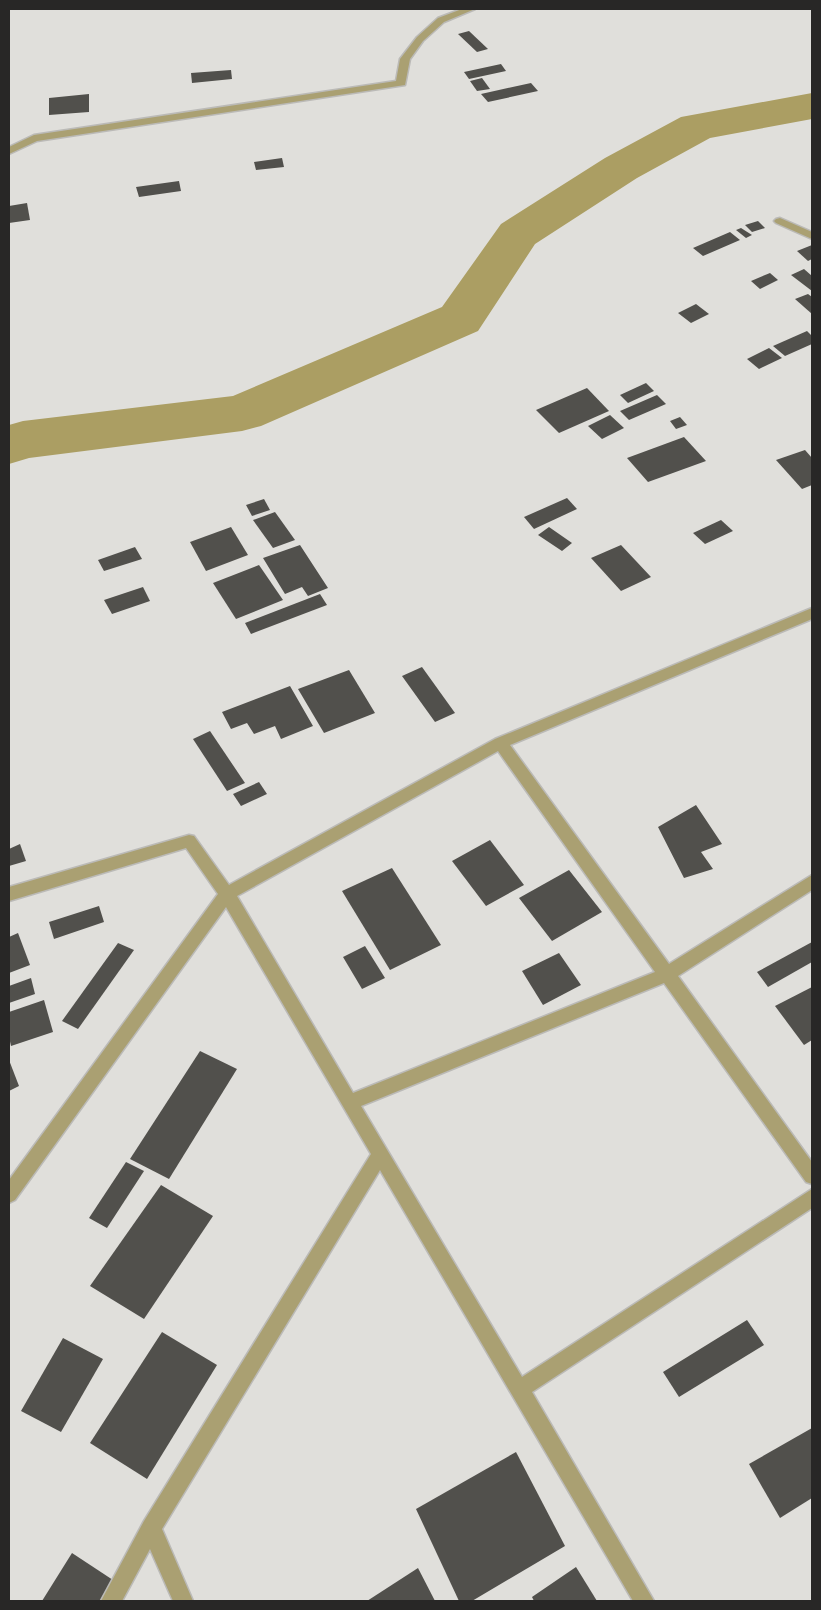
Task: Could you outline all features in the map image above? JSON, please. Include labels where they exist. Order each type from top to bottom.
[{"type":"street","points":[[9,151],[34,138],[401,83],[405,59],[420,39],[441,20],[470,9]]},
{"type":"street","points":[[780,222],[812,236]]},
{"type":"street","points":[[9,1194],[227,894],[500,743],[812,613]]},
{"type":"street","points":[[500,743],[812,1176]]},
{"type":"street","points":[[9,894],[189,841],[227,894],[644,1601]]},
{"type":"street","points":[[350,1102],[666,975],[812,882]]},
{"type":"street","points":[[111,1601],[151,1528],[381,1153]]},
{"type":"street","points":[[520,1389],[812,1198]]},
{"type":"street","points":[[151,1528],[183,1601]]},
{"type":"building","points":[[469,31],[488,49],[477,52],[458,34]]},
{"type":"building","points":[[501,64],[506,71],[469,79],[464,72]]},
{"type":"building","points":[[231,70],[232,79],[192,83],[191,73]]},
{"type":"building","points":[[482,78],[490,89],[477,91],[470,81]]},
{"type":"building","points":[[531,83],[538,91],[488,102],[481,94]]},
{"type":"building","points":[[89,94],[89,112],[49,115],[49,98]]},
{"type":"building","points":[[282,158],[284,167],[256,170],[254,162]]},
{"type":"building","points":[[179,181],[181,191],[139,197],[136,187]]},
{"type":"building","points":[[27,203],[30,220],[9,223],[9,206]]},
{"type":"building","points":[[758,221],[765,228],[752,232],[745,225]]},
{"type":"building","points":[[741,228],[752,235],[746,238],[736,230]]},
{"type":"building","points":[[730,232],[740,240],[703,256],[693,248]]},
{"type":"building","points":[[812,245],[812,259],[808,261],[797,251]]},
{"type":"building","points":[[804,269],[812,276],[812,291],[791,275]]},
{"type":"building","points":[[770,273],[778,280],[760,289],[751,281]]},
{"type":"building","points":[[808,294],[812,297],[812,314],[795,299]]},
{"type":"building","points":[[696,304],[709,314],[691,323],[678,313]]},
{"type":"building","points":[[807,331],[812,336],[812,344],[785,356],[773,346]]},
{"type":"building","points":[[769,348],[782,358],[759,369],[747,359]]},
{"type":"building","points":[[646,383],[654,391],[628,403],[620,395]]},
{"type":"building","points":[[587,388],[609,411],[559,433],[536,410]]},
{"type":"building","points":[[657,395],[666,404],[629,420],[620,411]]},
{"type":"building","points":[[610,415],[624,428],[602,439],[588,426]]},
{"type":"building","points":[[680,417],[687,425],[676,429],[670,421]]},
{"type":"building","points":[[684,437],[706,461],[648,482],[627,458]]},
{"type":"building","points":[[805,450],[812,458],[812,485],[802,489],[776,460]]},
{"type":"building","points":[[567,498],[577,509],[534,529],[524,517]]},
{"type":"building","points":[[264,499],[270,510],[252,516],[246,505]]},
{"type":"building","points":[[275,512],[295,540],[273,548],[253,520]]},
{"type":"building","points":[[721,520],[733,531],[705,544],[693,533]]},
{"type":"building","points":[[231,527],[248,555],[206,571],[190,542]]},
{"type":"building","points":[[549,527],[572,543],[562,551],[538,535]]},
{"type":"building","points":[[300,545],[328,588],[308,596],[302,587],[285,594],[263,558]]},
{"type":"building","points":[[621,545],[651,577],[621,591],[591,558]]},
{"type":"building","points":[[135,547],[142,559],[104,571],[98,560]]},
{"type":"building","points":[[259,565],[283,600],[236,619],[213,583]]},
{"type":"building","points":[[143,587],[150,601],[112,614],[104,600]]},
{"type":"building","points":[[320,594],[327,605],[251,634],[245,623]]},
{"type":"building","points":[[422,667],[455,713],[435,722],[402,676]]},
{"type":"building","points":[[349,670],[375,713],[324,733],[298,689]]},
{"type":"building","points":[[290,686],[313,726],[281,739],[275,726],[254,734],[247,723],[231,729],[222,712]]},
{"type":"building","points":[[210,731],[245,783],[227,791],[193,739]]},
{"type":"building","points":[[259,782],[267,794],[241,806],[233,794]]},
{"type":"building","points":[[696,805],[722,844],[701,852],[713,869],[684,878],[658,827]]},
{"type":"building","points":[[490,840],[524,885],[486,906],[452,861]]},
{"type":"building","points":[[20,844],[26,861],[9,866],[9,849]]},
{"type":"building","points":[[392,868],[441,945],[390,970],[342,891]]},
{"type":"building","points":[[569,870],[602,912],[552,941],[519,898]]},
{"type":"building","points":[[99,906],[104,922],[54,939],[49,922]]},
{"type":"building","points":[[18,933],[30,965],[9,973],[9,937]]},
{"type":"building","points":[[812,942],[812,962],[768,987],[757,972]]},
{"type":"building","points":[[118,943],[134,950],[78,1029],[62,1021]]},
{"type":"building","points":[[365,946],[385,978],[362,989],[343,957]]},
{"type":"building","points":[[559,953],[581,985],[543,1005],[522,971]]},
{"type":"building","points":[[31,978],[35,994],[9,1003],[9,986]]},
{"type":"building","points":[[812,987],[812,1040],[804,1045],[775,1006]]},
{"type":"building","points":[[44,1000],[53,1032],[11,1046],[9,1012]]},
{"type":"building","points":[[200,1051],[237,1069],[169,1179],[130,1159]]},
{"type":"building","points":[[9,1060],[19,1086],[9,1091]]},
{"type":"building","points":[[126,1162],[144,1171],[107,1228],[89,1218]]},
{"type":"building","points":[[161,1185],[213,1216],[144,1319],[90,1286]]},
{"type":"building","points":[[747,1320],[764,1345],[679,1397],[663,1372]]},
{"type":"building","points":[[162,1332],[217,1365],[147,1479],[90,1443]]},
{"type":"building","points":[[63,1338],[103,1359],[61,1432],[21,1411]]},
{"type":"building","points":[[812,1428],[812,1498],[780,1518],[749,1464]]},
{"type":"building","points":[[516,1452],[565,1546],[472,1601],[459,1601],[416,1509]]},
{"type":"building","points":[[72,1553],[116,1582],[104,1601],[42,1601]]},
{"type":"building","points":[[576,1567],[597,1601],[534,1601],[532,1597]]},
{"type":"building","points":[[418,1568],[435,1601],[367,1601]]},
{"type":"waterway","points":[[9,445],[23,440],[242,413],[460,319],[518,234],[621,168],[697,127],[812,106]]}]
